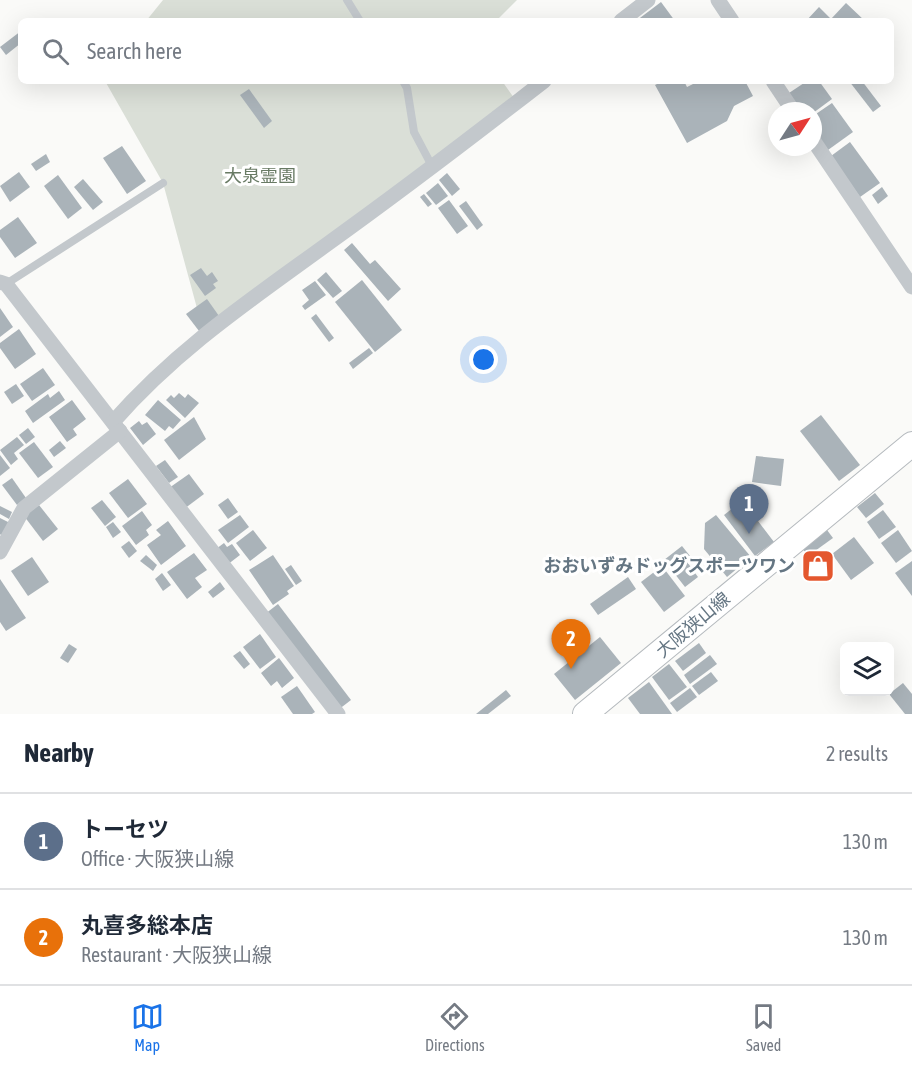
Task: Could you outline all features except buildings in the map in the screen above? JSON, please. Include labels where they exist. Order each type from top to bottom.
[{"type":"main road","name":"大阪狭山線","points":[[585,714],[912,444]]},
{"type":"street","points":[[625,18],[648,0]]},
{"type":"street","points":[[718,0],[730,18]]},
{"type":"street","points":[[0,552],[24,508],[116,426],[147,383],[204,334],[433,168],[540,84]]},
{"type":"street","points":[[775,84],[787,102]]},
{"type":"street","points":[[822,153],[912,287]]},
{"type":"street","points":[[3,283],[338,714]]},
{"type":"lane","points":[[347,0],[358,18]]},
{"type":"lane","points":[[405,84],[414,132],[433,168]]},
{"type":"lane","points":[[3,283],[163,183]]},
{"type":"green space","points":[[163,0],[517,0],[499,18],[148,18]]},
{"type":"green space","name":"大泉霊園","points":[[107,84],[504,84],[517,102],[204,334],[163,183]]},
{"type":"place","name":"トーセツ","points":[[749,534]]},
{"type":"place","name":"おおいずみドッグスポーツワン","points":[[818,566]]},
{"type":"place","name":"丸喜多総本店","points":[[571,669]]}]
